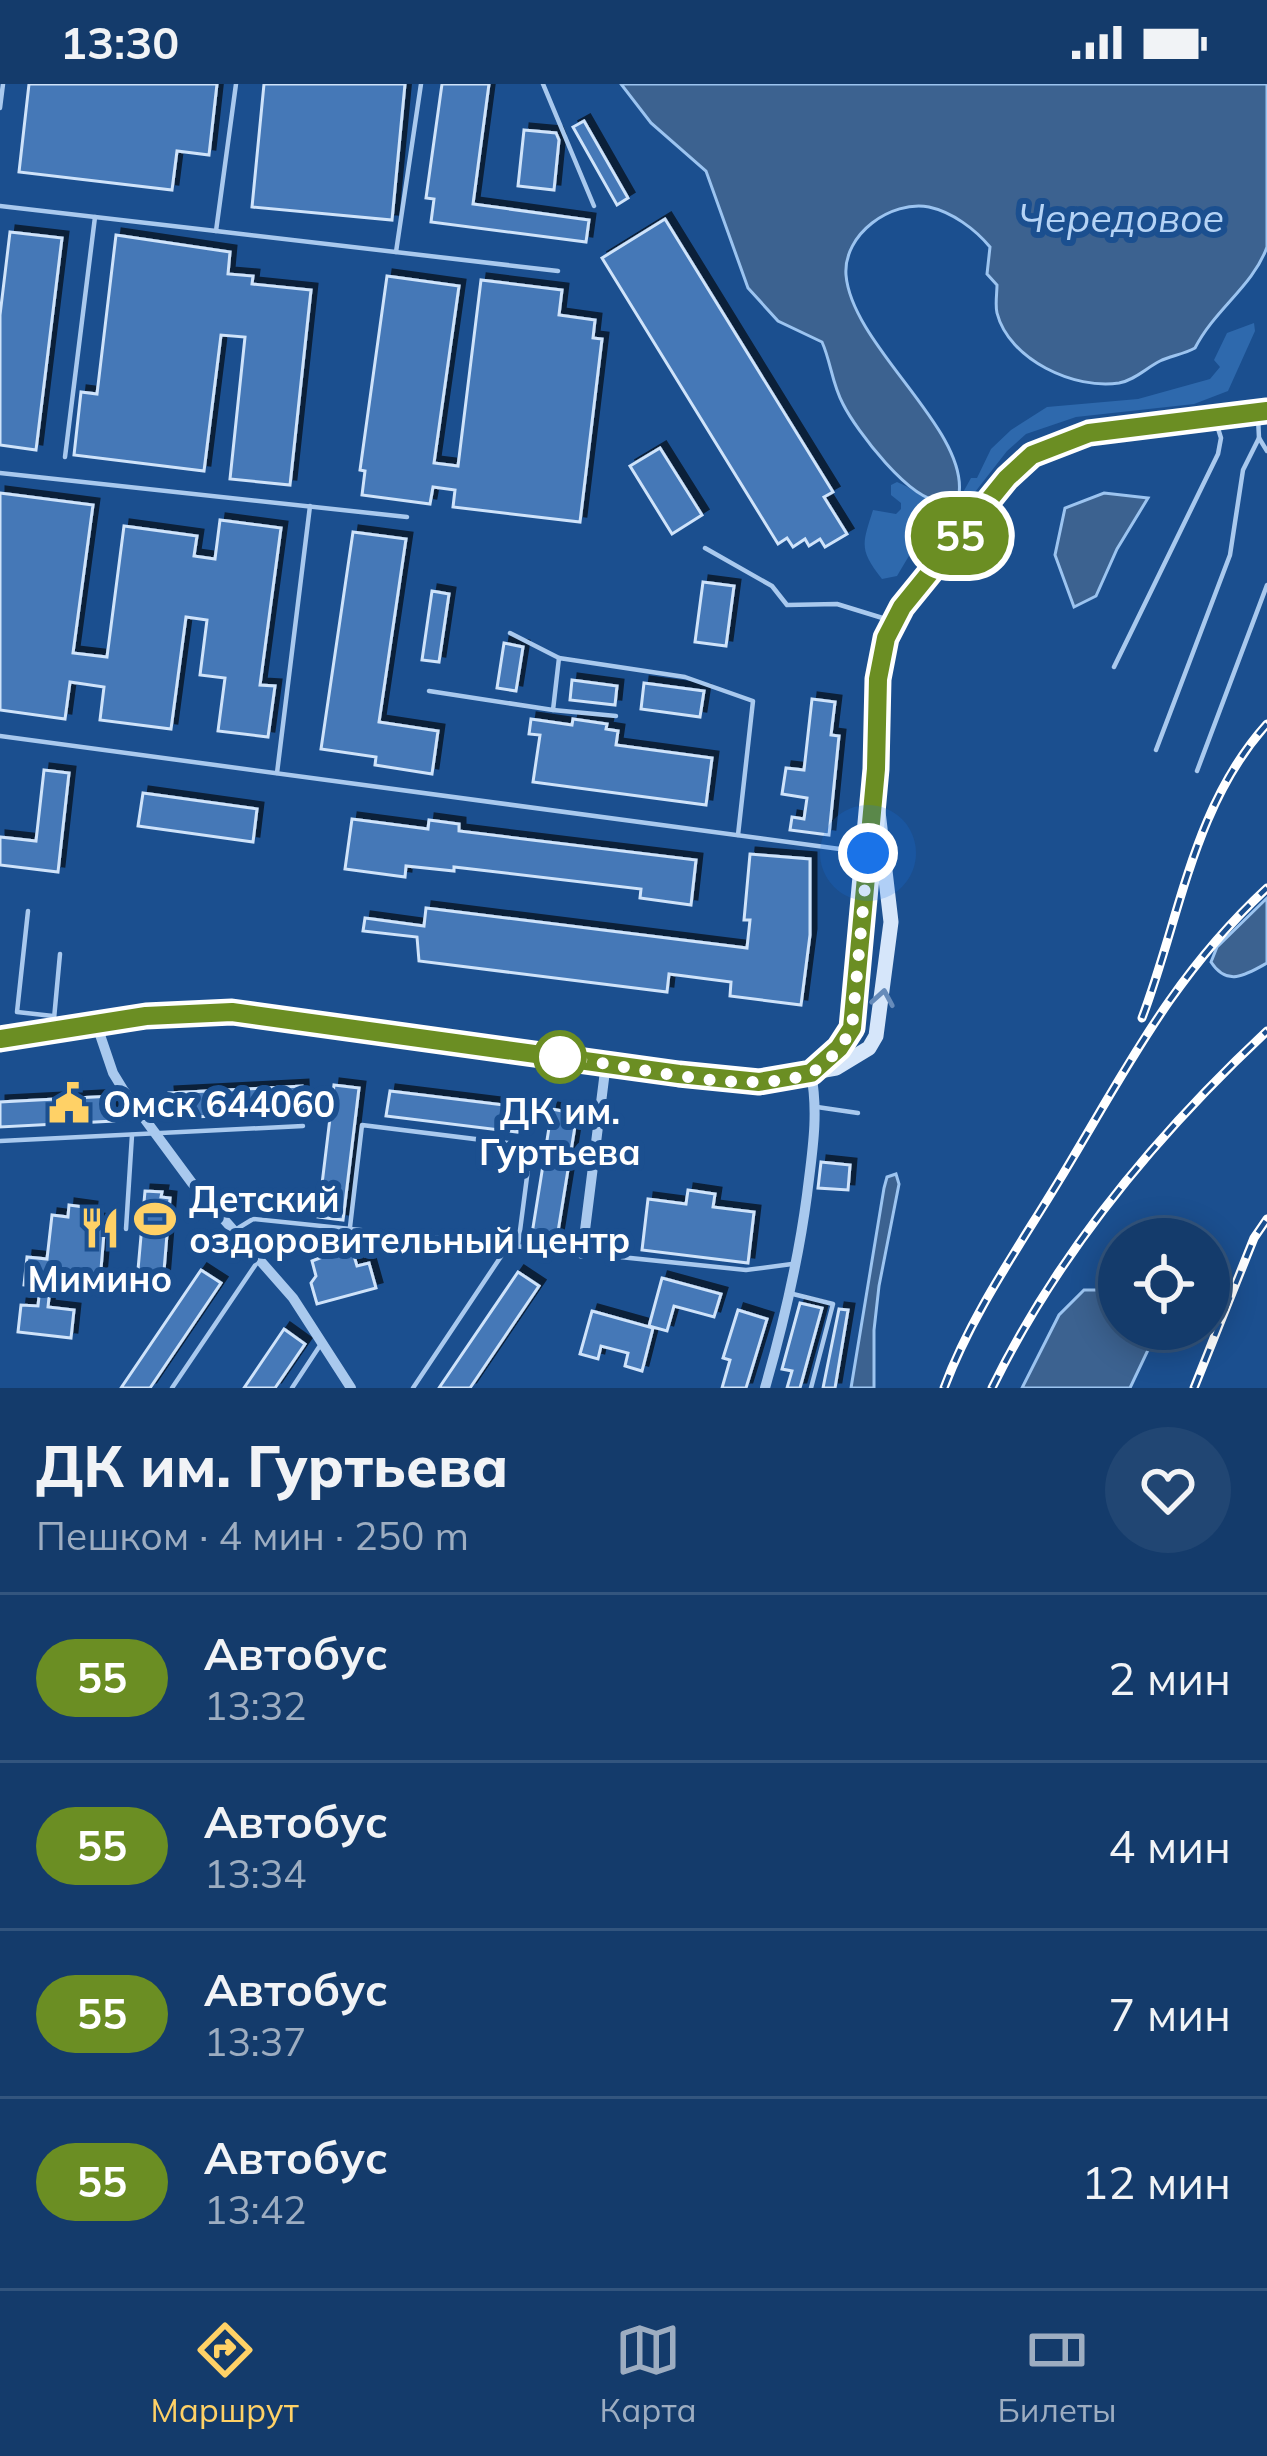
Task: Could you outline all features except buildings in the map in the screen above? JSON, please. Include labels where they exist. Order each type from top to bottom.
[{"type":"main road","points":[[0,1039],[54,1023],[232,1012],[759,1082],[836,1068],[857,1057],[876,1036],[891,922],[878,831],[876,769],[878,679],[894,621],[1007,478],[1032,455],[1089,433],[1135,424],[1262,412]]},
{"type":"main road","points":[[811,1073],[839,1048],[852,1028],[876,769]]},
{"type":"street","points":[[96,1023],[113,1073],[154,1133],[293,1298],[351,1388]]},
{"type":"street","points":[[582,1254],[606,1063]]},
{"type":"street","points":[[765,1388],[798,1262],[818,1107],[811,1073]]},
{"type":"lane","points":[[0,108],[3,84]]},
{"type":"lane","points":[[217,231],[236,84]]},
{"type":"lane","points":[[396,252],[421,84]]},
{"type":"lane","points":[[543,84],[594,206]]},
{"type":"lane","points":[[0,206],[558,271]]},
{"type":"lane","points":[[65,457],[95,217]]},
{"type":"lane","points":[[1156,750],[1230,555],[1243,470],[1259,438],[1262,412]]},
{"type":"lane","points":[[1114,667],[1218,454],[1221,438],[1215,418]]},
{"type":"lane","points":[[1259,438],[1267,451]]},
{"type":"lane","points":[[0,473],[407,517]]},
{"type":"lane","points":[[277,773],[310,506]]},
{"type":"lane","points":[[705,548],[772,586],[787,605],[837,604],[894,621]]},
{"type":"lane","points":[[1197,771],[1267,585]]},
{"type":"lane","points":[[510,633],[560,658],[685,677],[753,701],[738,835]]},
{"type":"lane","points":[[553,710],[560,658]]},
{"type":"lane","points":[[429,691],[616,716]]},
{"type":"lane","points":[[0,736],[868,853]]},
{"type":"lane","points":[[28,911],[17,1012],[54,1023],[60,954]]},
{"type":"lane","points":[[818,1107],[858,1113]]},
{"type":"lane","points":[[0,1141],[303,1126]]},
{"type":"lane","points":[[350,1227],[362,1126],[531,1146],[518,1248]]},
{"type":"lane","points":[[126,1228],[132,1135]]},
{"type":"lane","points":[[202,1246],[236,1235],[253,1220],[746,1270],[798,1262]]},
{"type":"lane","points":[[413,1388],[508,1246]]},
{"type":"lane","points":[[172,1388],[258,1261]]},
{"type":"lane","points":[[793,1294],[833,1304],[811,1388]]},
{"type":"lane","points":[[292,1388],[323,1343]]},
{"type":"shaded area","points":[[1254,323],[1255,331],[1228,391],[1194,404],[1076,417],[1026,434],[1007,451],[940,537],[932,526],[920,525],[928,542],[916,544],[897,576],[882,579],[875,569],[865,539],[873,510],[896,514],[901,509],[891,495],[891,485],[902,484],[936,504],[961,496],[971,478],[977,478],[991,449],[1047,407],[1138,399],[1210,379],[1220,367],[1214,360],[1227,333]]},
{"type":"water","name":"Чередовое","points":[[621,84],[1267,84],[1267,247],[1253,274],[1195,348],[1125,381],[1102,384],[1046,368],[1015,345],[997,313],[997,285],[987,274],[990,247],[962,222],[938,209],[914,206],[872,223],[852,246],[846,275],[867,330],[929,415],[957,469],[959,494],[944,501],[929,498],[900,478],[850,416],[822,342],[778,321],[748,288],[706,171],[651,123]]},
{"type":"water","points":[[1104,493],[1148,498],[1096,596],[1074,607],[1055,555],[1065,508]]},
{"type":"water","points":[[1267,898],[1267,963],[1244,975],[1217,970],[1211,962],[1217,947]]},
{"type":"water","points":[[896,1174],[899,1184],[874,1330],[874,1388],[851,1388],[884,1188],[887,1177]]},
{"type":"water","points":[[1084,1290],[1098,1290],[1098,1350],[1148,1350],[1130,1388],[1022,1388],[1059,1315]]},
{"type":"railway","points":[[1142,1018],[1205,827],[1242,756],[1267,724]]},
{"type":"railway","points":[[944,1388],[997,1281],[1153,1026],[1204,955],[1267,888]]},
{"type":"railway","points":[[992,1388],[1047,1290],[1113,1197],[1187,1111],[1267,1031]]},
{"type":"railway","points":[[1194,1388],[1254,1238],[1267,1219]]},
{"type":"bus line","name":"55","points":[[0,1039],[146,1016],[232,1012],[679,1074],[759,1082],[811,1073],[839,1048],[852,1028],[876,769],[878,679],[886,638],[902,607],[1007,478],[1032,455],[1057,442],[1135,424],[1267,411]]},
{"type":"place","name":"ДК им. Гуртьева","points":[[560,1057]]},
{"type":"place","name":"Омск 644060","points":[[69,1103]]},
{"type":"place","name":"Детский оздоровительный центр","points":[[155,1219]]},
{"type":"place","name":"Мимино","points":[[100,1228]]},
{"type":"route","points":[[560,1057],[759,1082],[811,1073],[839,1048],[852,1028],[868,853]]}]
